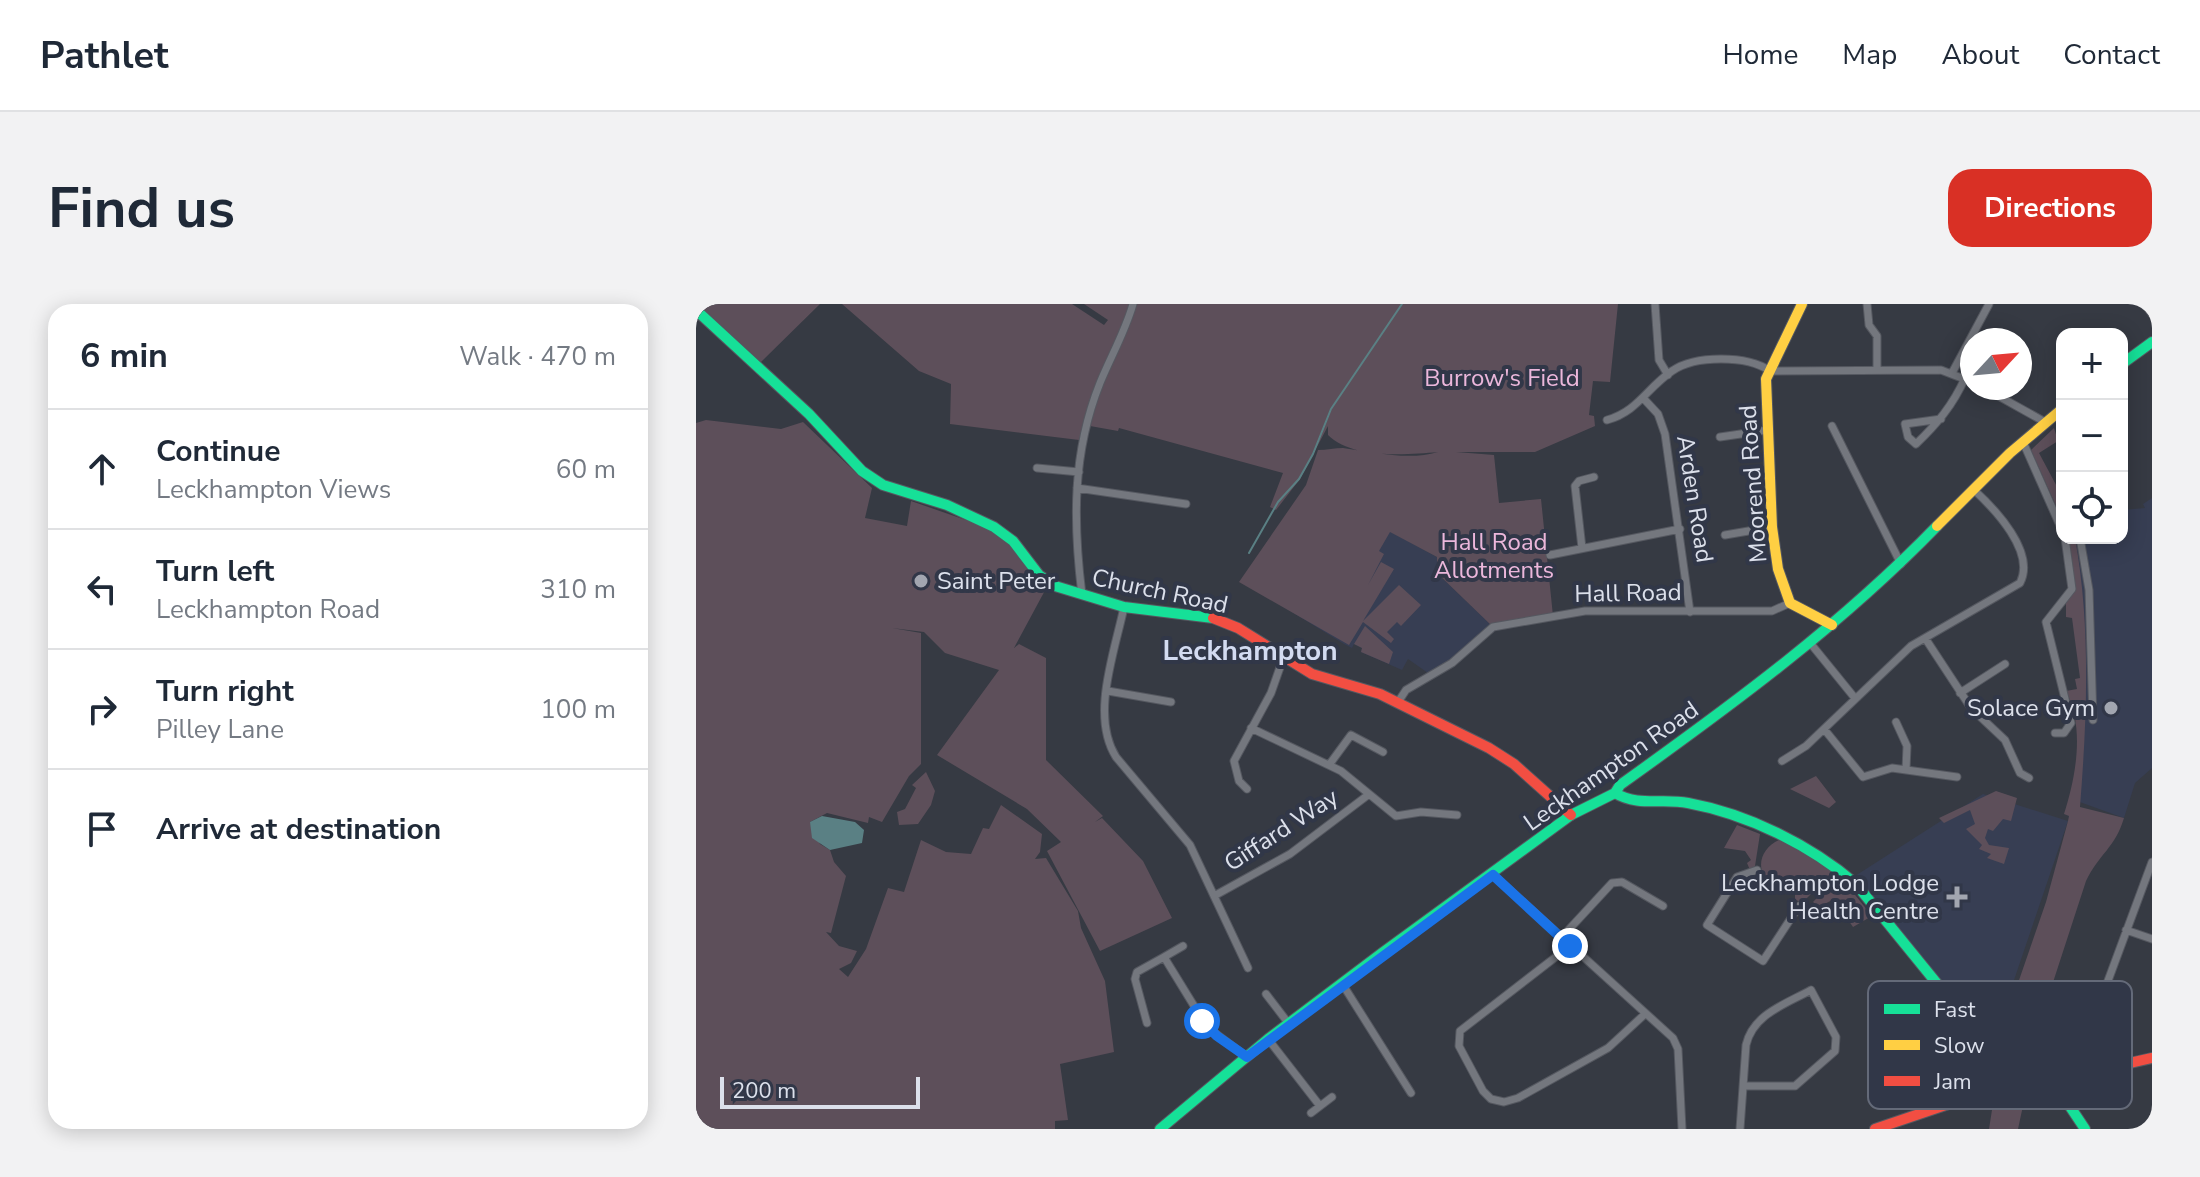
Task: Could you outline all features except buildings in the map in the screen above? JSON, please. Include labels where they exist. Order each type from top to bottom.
[{"type":"street","points":[[1082,595],[1075,559],[1077,488],[1087,425],[1100,384],[1125,333],[1133,304]]},
{"type":"street","points":[[1655,304],[1659,360],[1668,375]]},
{"type":"street","points":[[1607,420],[1627,414],[1668,375],[1687,365],[1718,361],[1751,362],[1770,371],[1802,304]]},
{"type":"street","points":[[1867,304],[1869,325],[1877,336],[1877,370]]},
{"type":"street","points":[[1952,373],[1989,304]]},
{"type":"street","points":[[2145,304],[2152,314]]},
{"type":"street","name":"Church Road","points":[[696,310],[872,479],[947,505],[994,527],[1013,541],[1044,579],[1082,595],[1124,607],[1210,617],[1252,635],[1312,674],[1398,702],[1503,756],[1571,815]]},
{"type":"street","points":[[2128,360],[2151,346]]},
{"type":"street","name":"Moorend Road","points":[[1790,603],[1778,569],[1772,527],[1766,391],[1770,371],[1877,370],[1952,373],[1960,376]]},
{"type":"street","points":[[1941,419],[1905,424],[1906,433],[1916,444],[1941,419],[1960,394]]},
{"type":"street","name":"Arden Road","points":[[1644,399],[1663,424],[1690,612]]},
{"type":"street","points":[[2006,400],[2045,422]]},
{"type":"street","name":"Leckhampton Road","points":[[1160,1129],[1268,1039],[1571,815],[1615,793],[1620,785],[1811,644],[1901,564],[1973,489],[2056,414]]},
{"type":"street","points":[[1832,426],[1901,564]]},
{"type":"street","points":[[1720,437],[1768,430]]},
{"type":"street","points":[[2023,442],[2056,516]]},
{"type":"street","points":[[1037,468],[1079,472]]},
{"type":"street","points":[[1582,548],[1575,486],[1579,481],[1594,477]]},
{"type":"street","points":[[1077,488],[1186,504]]},
{"type":"street","points":[[1782,761],[1824,729],[1899,656],[1925,638],[2014,589],[2024,574],[2022,555],[1996,512],[1973,489]]},
{"type":"street","points":[[1725,535],[1772,527]]},
{"type":"street","points":[[1550,555],[1680,529]]},
{"type":"street","points":[[2055,733],[2064,733],[2071,723],[2046,622],[2072,589],[2066,544]]},
{"type":"street","points":[[2081,544],[2089,590],[2093,720]]},
{"type":"street","points":[[1790,603],[1832,625]]},
{"type":"street","name":"Hall Road","points":[[1398,702],[1406,690],[1452,663],[1493,627],[1585,611],[1772,611],[1790,603]]},
{"type":"street","points":[[1124,607],[1108,691],[1105,723],[1110,746],[1190,845],[1248,968]]},
{"type":"street","points":[[1925,638],[1960,693],[2005,740],[2018,774],[2029,778]]},
{"type":"street","points":[[1811,644],[1854,697]]},
{"type":"street","points":[[1247,789],[1237,776],[1234,761],[1271,693],[1284,656]]},
{"type":"street","points":[[1960,693],[1997,674],[2005,664]]},
{"type":"street","points":[[1108,691],[1171,702]]},
{"type":"street","points":[[1896,722],[1907,746],[1906,770]]},
{"type":"street","points":[[1251,728],[1329,765],[1396,816],[1421,812],[1457,815]]},
{"type":"street","points":[[1824,729],[1864,782],[1881,769],[1957,777]]},
{"type":"street","points":[[1329,765],[1351,735],[1383,752]]},
{"type":"street","points":[[1615,793],[1627,800],[1688,802],[1714,810],[1832,862],[1856,884],[1935,981]]},
{"type":"street","name":"Giffard Way","points":[[1214,896],[1290,854],[1368,795]]},
{"type":"street","points":[[2108,981],[2152,862]]},
{"type":"street","points":[[1757,870],[1739,875],[1707,925],[1763,961],[1799,906]]},
{"type":"street","points":[[1493,875],[1677,1045],[1682,1129]]},
{"type":"street","points":[[1561,938],[1612,883],[1622,882],[1663,906]]},
{"type":"street","points":[[2126,930],[2152,939]]},
{"type":"street","points":[[1147,1023],[1134,982],[1137,972],[1183,946]]},
{"type":"street","points":[[1570,946],[1460,1031],[1459,1046],[1488,1097],[1499,1102],[1518,1098],[1608,1048],[1645,1014]]},
{"type":"street","points":[[1164,957],[1207,1027],[1247,1057]]},
{"type":"street","points":[[1343,985],[1411,1093]]},
{"type":"street","points":[[1740,1129],[1743,1086],[1746,1045],[1755,1024],[1811,990],[1836,1037],[1835,1051],[1795,1086],[1743,1086]]},
{"type":"street","points":[[1266,994],[1289,1024]]},
{"type":"street","points":[[1268,1039],[1320,1106]]},
{"type":"street","points":[[2132,1062],[2152,1058]]},
{"type":"street","points":[[1311,1113],[1332,1097]]},
{"type":"street","points":[[1875,1129],[1934,1109]]},
{"type":"street","points":[[2072,1109],[2085,1129]]},
{"type":"shaded area","points":[[2152,498],[2152,768],[2135,783],[2124,818],[2077,801],[2085,715],[2073,544],[2128,544],[2128,509],[2145,508],[2143,504]]},
{"type":"shaded area","points":[[1331,499],[1437,557],[1437,573],[1490,624],[1452,659],[1428,673],[1408,659],[1402,670],[1361,652],[1362,648],[1354,644],[1352,648],[1274,601]]},
{"type":"shaded area","name":"Leckhampton Lodge Health Centre","points":[[1983,794],[2068,821],[2014,981],[1940,981],[1855,876]]},
{"type":"shaded area","points":[[822,816],[855,822],[864,830],[862,843],[830,850],[812,838],[810,822]]},
{"type":"green space","points":[[696,304],[820,304],[760,363],[696,308]]},
{"type":"green space","points":[[842,304],[1072,304],[1104,325],[1108,320],[1084,304],[1618,304],[1610,382],[1593,381],[1589,415],[1594,416],[1595,426],[1535,452],[1456,452],[1494,455],[1499,503],[1541,499],[1553,616],[1493,627],[1437,573],[1437,557],[1390,532],[1379,551],[1384,554],[1368,585],[1381,562],[1394,569],[1363,621],[1399,585],[1421,605],[1401,626],[1397,622],[1387,632],[1394,639],[1391,643],[1363,622],[1349,645],[1239,582],[1306,485],[1318,450],[1343,448],[1360,451],[1338,443],[1328,435],[1328,426],[1300,479],[1276,510],[1270,507],[1283,473],[1119,428],[1118,431],[1090,426],[1086,421],[1079,440],[950,424],[951,384],[919,371]],"holes":[[[1438,452],[1415,456],[1381,454],[1410,454]]]},
{"type":"green space","points":[[706,420],[781,429],[803,422],[872,488],[865,518],[907,526],[911,501],[1003,533],[1049,583],[1014,648],[1019,644],[1046,658],[1046,760],[1103,816],[1095,822],[1102,818],[1143,861],[1172,918],[1100,951],[1047,851],[1061,842],[1027,809],[937,755],[999,670],[945,653],[924,632],[892,628],[921,633],[921,764],[909,776],[882,822],[869,817],[868,823],[827,813],[810,822],[820,844],[830,850],[834,862],[846,876],[831,933],[826,932],[839,946],[857,951],[851,963],[839,969],[848,977],[866,949],[888,888],[904,892],[921,840],[946,852],[971,854],[983,828],[989,829],[1001,805],[1042,834],[1040,852],[1035,859],[1046,858],[1078,911],[1081,928],[1105,981],[1114,1052],[1060,1064],[1068,1120],[1055,1121],[1055,1129],[696,1129],[696,423]]},
{"type":"green space","points":[[2054,428],[2056,442],[2039,453],[2056,485],[2056,506],[2031,450]]},
{"type":"green space","points":[[2066,544],[2076,544],[2085,638],[2086,706],[2080,807],[2124,818],[2116,837],[2086,881],[2053,981],[2019,981],[2046,902],[2069,816],[2064,814],[2077,752],[2075,720],[2066,691],[2077,689],[2075,679],[2080,678],[2072,618],[2066,617],[2066,601],[2074,589]]},
{"type":"green space","points":[[1365,626],[1393,652],[1389,664],[1361,652],[1362,648],[1354,644]]},
{"type":"green space","points":[[926,772],[935,791],[931,805],[918,824],[899,825],[897,812],[905,809],[916,788],[912,785]]},
{"type":"green space","points":[[1816,776],[1836,802],[1829,808],[1790,789]]},
{"type":"green space","points":[[1996,791],[2017,798],[2011,821],[2003,819],[1993,831],[1988,829],[1985,838],[1989,845],[2009,848],[2004,864],[1987,858],[1991,854],[1979,849],[1982,845],[1966,829],[1975,824],[1970,810],[1944,823],[1939,818]]},
{"type":"green space","points":[[1737,825],[1760,834],[1755,866],[1750,870],[1747,863],[1751,860],[1745,851],[1724,848]]},
{"type":"green space","points":[[1779,840],[1820,857],[1834,871],[1803,902],[1795,900],[1795,892],[1773,879],[1770,883],[1762,872],[1764,853]]},
{"type":"green space","points":[[1839,875],[1872,916],[1853,927],[1834,899],[1819,907],[1813,902]]},
{"type":"green space","points":[[1992,1109],[2022,1109],[2018,1129],[1989,1129]]},
{"type":"waterway","points":[[1249,553],[1278,502],[1299,479],[1331,409],[1402,304]]},
{"type":"traffic: fast","points":[[696,310],[809,414],[862,471],[883,485],[947,505],[994,527],[1013,541],[1039,575],[1055,586],[1124,607],[1213,618]]},
{"type":"traffic: fast","points":[[2128,360],[2152,342]]},
{"type":"traffic: fast","points":[[1160,1129],[1268,1039],[1382,953],[1571,815],[1615,793],[1620,785],[1744,694],[1863,597],[1937,526]]},
{"type":"traffic: fast","points":[[1615,793],[1633,800],[1679,802],[1711,808],[1755,823],[1819,856],[1856,884],[1935,981]]},
{"type":"traffic: fast","points":[[2072,1109],[2085,1129]]},
{"type":"traffic: slow","points":[[1802,304],[1766,379],[1772,527],[1778,569],[1790,603],[1832,625]]},
{"type":"traffic: slow","points":[[1937,526],[2010,453],[2056,414]]},
{"type":"traffic: jam","points":[[1213,618],[1238,628],[1312,674],[1380,694],[1489,748],[1514,764],[1571,815]]},
{"type":"traffic: jam","points":[[2132,1062],[2152,1058]]},
{"type":"traffic: jam","points":[[1875,1129],[1934,1109]]},
{"type":"place","name":"Saint Peter","points":[[921,581]]},
{"type":"place","name":"Solace Gym","points":[[2111,708]]},
{"type":"place","name":"Leckhampton Lodge Health Centre","points":[[1957,897]]},
{"type":"district","name":"Leckhampton","points":[[1250,651]]},
{"type":"route","points":[[1202,1021],[1221,1040],[1247,1057],[1382,953],[1493,875],[1570,946]]},
{"type":"park label","name":"Burrow's Field","points":[[1502,378]]},
{"type":"park label","name":"Hall Road Allotments","points":[[1494,556]]}]
